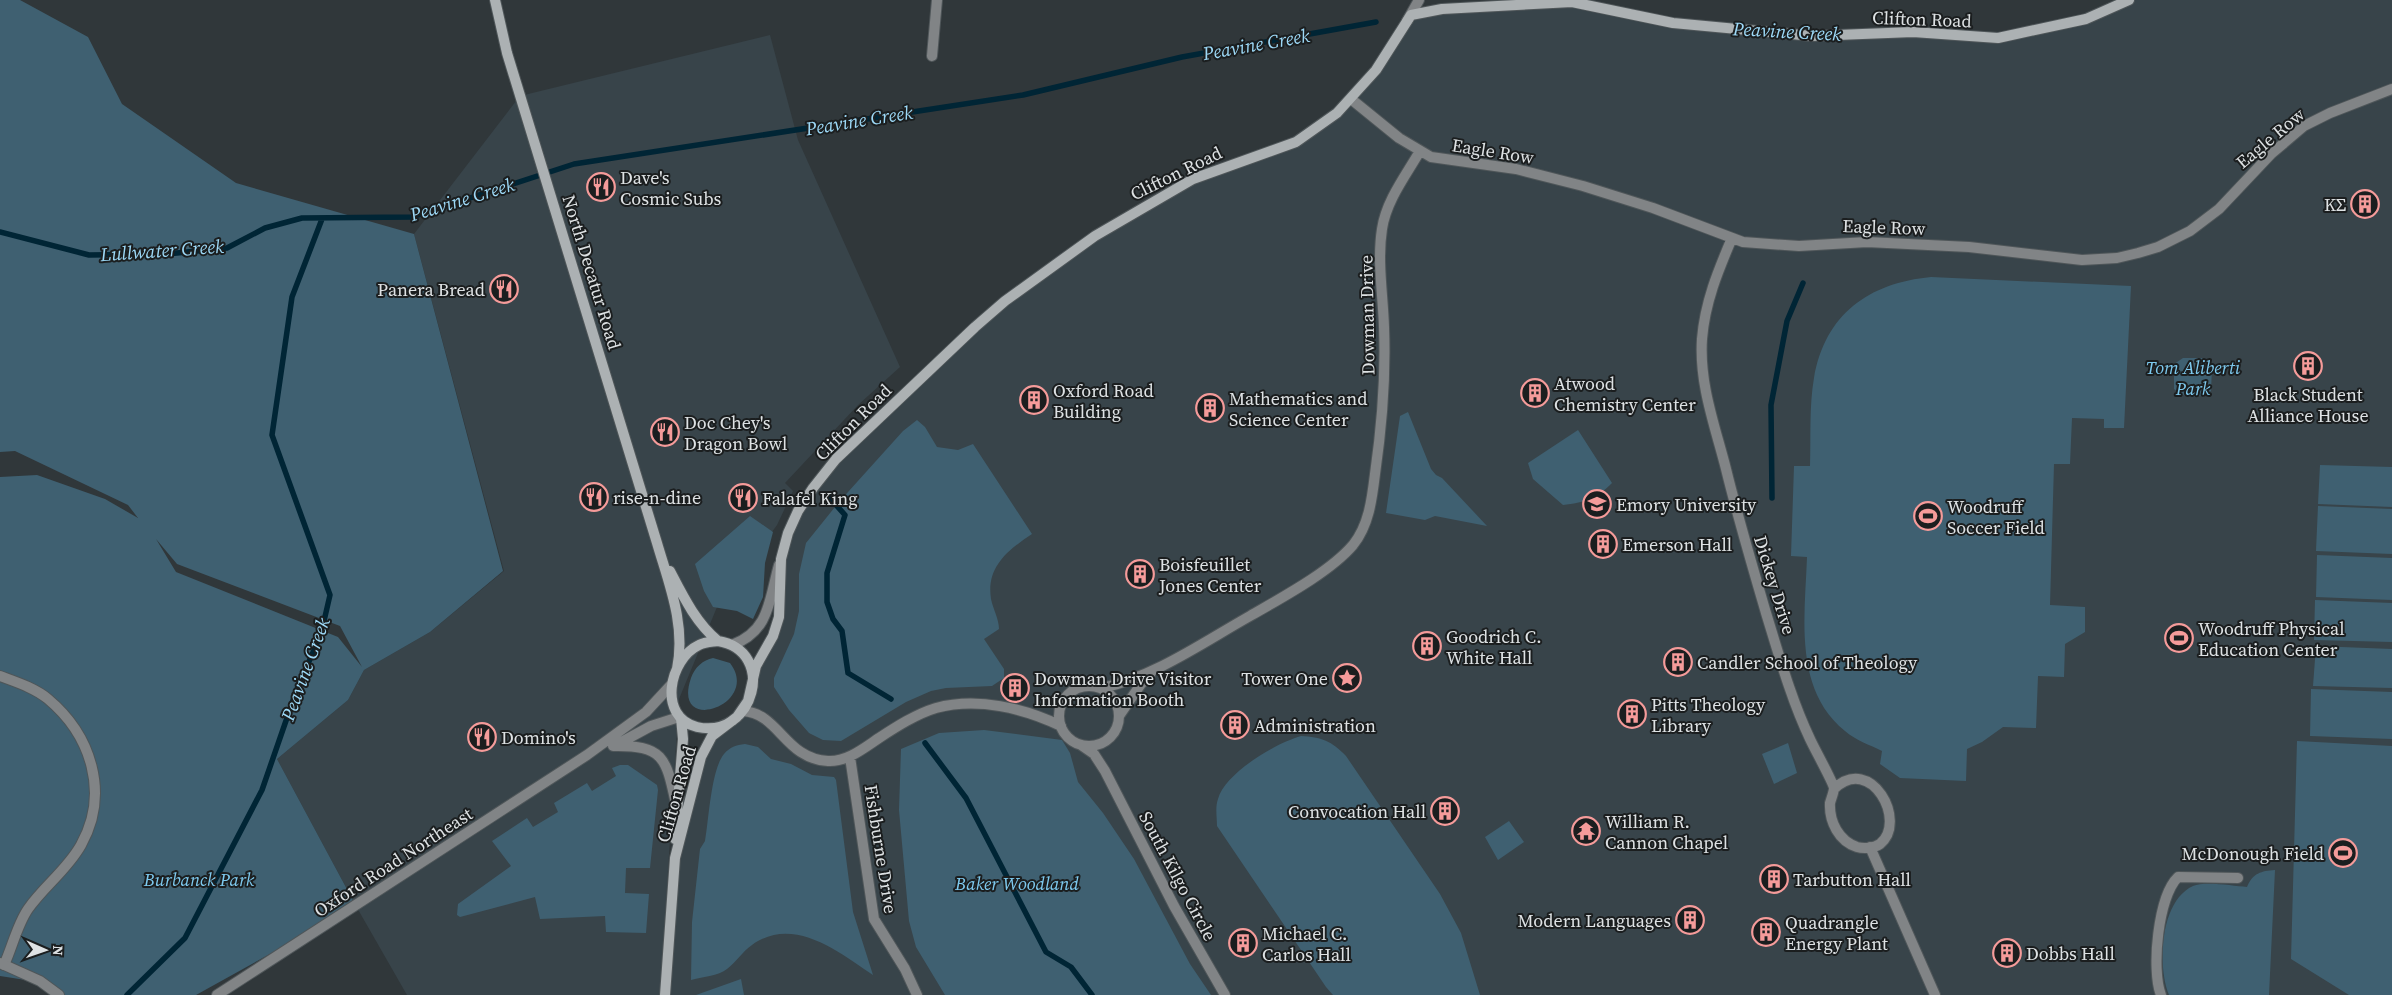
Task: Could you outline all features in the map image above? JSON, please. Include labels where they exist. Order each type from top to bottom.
[{"type":"main road","name":"North Decatur Road","points":[[495,0],[507,53],[660,553],[680,625],[681,641],[677,669]]},
{"type":"main road","name":"Clifton Road","points":[[1394,44],[1411,15],[1442,9],[1572,2],[1673,23],[1812,36],[1913,32],[1998,38],[2086,19],[2130,0]]},
{"type":"main road","points":[[1351,99],[1376,70]]},
{"type":"main road","points":[[1309,135],[1337,113]]},
{"type":"main road","points":[[1005,301],[1095,236]]},
{"type":"main road","name":"North Decatur Road","points":[[660,553],[684,598],[710,635],[718,641]]},
{"type":"main road","points":[[675,858],[683,740],[680,717],[672,703],[671,685],[677,669],[693,649],[708,642],[718,641],[732,645],[745,656],[754,677]]},
{"type":"main road","name":"Clifton Road","points":[[665,993],[675,858],[701,757],[712,736],[743,710],[751,693],[754,677]]},
{"type":"main road","points":[[680,717],[700,727],[726,725]]},
{"type":"street","points":[[932,56],[937,0]]},
{"type":"street","points":[[1376,70],[1394,44],[1419,0]]},
{"type":"street","name":"Eagle Row","points":[[1351,99],[1399,138],[1431,157],[1516,169],[1584,186],[1653,208],[1743,242],[1783,245],[1866,242],[1969,247],[2082,260],[2124,257],[2158,247],[2190,231],[2219,209],[2271,154],[2304,126],[2337,110],[2392,89]]},
{"type":"street","points":[[1337,113],[1351,99]]},
{"type":"street","points":[[1095,236],[1193,179],[1236,162],[1286,147],[1309,135]]},
{"type":"street","name":"Dowman Drive","points":[[1061,726],[1060,706],[1070,692],[1086,686],[1102,688],[1154,671],[1268,605],[1336,562],[1354,544],[1361,533],[1371,502],[1383,410],[1385,363],[1381,260],[1382,228],[1395,195],[1420,151]]},
{"type":"street","name":"Dickey Drive","points":[[1732,238],[1710,293],[1705,316],[1702,360],[1709,408],[1739,521],[1788,683],[1804,725],[1834,789]]},
{"type":"street","points":[[732,645],[750,636],[760,628],[788,533],[798,511],[836,459],[940,359],[1005,301]]},
{"type":"street","points":[[754,677],[756,666],[773,636],[779,617],[780,559]]},
{"type":"street","name":"Dowman Drive","points":[[1105,741],[1116,728],[1119,716],[1141,684],[1154,671]]},
{"type":"street","points":[[0,676],[46,698],[74,725],[88,752],[95,785],[94,812],[81,845],[55,880],[27,910],[2,964],[40,981],[59,995]]},
{"type":"street","name":"Oxford Road Northeast","points":[[217,995],[587,755],[646,712],[671,685]]},
{"type":"street","points":[[1102,688],[1114,700],[1119,716]]},
{"type":"street","points":[[743,710],[750,711],[764,718],[801,754],[813,759],[830,762],[850,757],[914,717],[935,708],[959,704],[1027,711],[1061,726],[1071,740],[1081,744],[1094,745],[1105,741]]},
{"type":"street","name":"Oxford Road Northeast","points":[[587,755],[613,746],[651,726],[680,717]]},
{"type":"street","name":"South Kilgo Circle","points":[[1105,741],[1102,751],[1105,771]]},
{"type":"street","name":"South Kilgo Circle","points":[[1081,744],[1094,754],[1105,771],[1178,913],[1225,995]]},
{"type":"street","points":[[613,746],[642,748],[657,753],[665,763],[677,809]]},
{"type":"street","name":"Fishburne Drive","points":[[850,757],[874,919],[905,969],[917,995]]},
{"type":"street","points":[[1859,778],[1867,781],[1879,791],[1888,808],[1889,828],[1880,844],[1870,848],[1854,846],[1840,836],[1830,810],[1834,789],[1847,780],[1859,778]]},
{"type":"street","points":[[1870,848],[1935,995]]},
{"type":"street","points":[[2161,995],[2155,971],[2156,957],[2162,914],[2172,882],[2178,877],[2238,878]]},
{"type":"shaded area","name":"Emory University","points":[[2129,0],[2392,0],[2392,995],[665,995],[675,858],[701,757],[753,686],[773,636],[781,559],[813,488],[1005,301],[1166,193],[1286,147],[1351,99],[1411,15],[1572,2],[1673,23],[1812,36],[1913,32],[1998,38],[2086,19]]},
{"type":"shaded area","points":[[770,35],[798,140],[900,367],[858,405],[785,483],[793,491],[777,525],[717,607],[679,699],[660,995],[407,995],[356,906],[277,759],[348,700],[364,670],[430,632],[504,571],[414,234],[520,96]]},
{"type":"green space","name":"Burbanck Park","points":[[0,0],[20,0],[88,37],[122,104],[236,183],[414,234],[503,571],[430,632],[364,670],[348,700],[277,759],[356,906],[196,995],[50,995],[32,981],[0,976],[0,477],[37,475],[105,499],[138,518],[128,505],[15,451],[0,452]],"holes":[[[156,539],[177,564],[340,626],[362,667],[338,637],[176,572]]]},
{"type":"green space","points":[[1931,277],[2131,286],[2124,428],[2104,428],[2104,419],[2072,418],[2070,464],[2054,464],[2050,605],[2085,607],[2085,632],[2065,644],[2064,677],[2038,676],[2036,728],[2003,727],[1982,742],[1967,749],[1966,781],[1900,778],[1880,764],[1882,751],[1849,734],[1828,714],[1817,694],[1810,673],[1806,650],[1804,627],[1807,557],[1791,556],[1794,466],[1810,466],[1812,389],[1820,356],[1828,336],[1853,306],[1870,295],[1888,286],[1909,280]]},
{"type":"green space","name":"Tom Aliberti Park","points":[[2183,358],[2204,358],[2212,367],[2211,391],[2197,397],[2192,397],[2183,395],[2174,389],[2174,364]]},
{"type":"green space","points":[[1408,412],[1431,469],[1442,478],[1487,526],[1435,516],[1425,520],[1386,513],[1400,416]]},
{"type":"green space","points":[[917,420],[925,427],[937,447],[958,450],[973,444],[1032,534],[1015,546],[1001,560],[995,569],[990,588],[999,629],[984,639],[1004,669],[1004,678],[992,686],[946,688],[931,691],[906,702],[841,741],[823,740],[809,733],[789,710],[774,687],[774,678],[794,634],[799,611],[799,574],[806,543],[839,502],[903,431]]},
{"type":"green space","points":[[1578,430],[1612,483],[1590,499],[1563,505],[1533,479],[1528,463]]},
{"type":"green space","points":[[2320,465],[2392,467],[2392,507],[2318,504]]},
{"type":"green space","points":[[2318,506],[2392,509],[2392,554],[2316,551]]},
{"type":"green space","points":[[750,516],[773,532],[765,563],[763,597],[753,619],[737,611],[713,607],[704,591],[695,564]]},
{"type":"green space","points":[[2317,555],[2392,558],[2392,600],[2316,597]]},
{"type":"green space","points":[[2315,600],[2392,603],[2392,642],[2314,640]]},
{"type":"green space","points":[[2316,646],[2392,649],[2392,688],[2313,686]]},
{"type":"green space","points":[[713,658],[730,663],[737,678],[735,691],[726,701],[715,708],[703,710],[693,706],[688,696],[691,678],[700,665],[706,660]]},
{"type":"green space","points":[[2311,689],[2392,692],[2392,739],[2310,736]]},
{"type":"green space","name":"Baker Woodland","points":[[984,730],[1062,740],[1070,753],[1078,782],[1103,813],[1134,859],[1190,964],[1211,995],[945,995],[916,947],[909,921],[899,810],[901,749],[939,733]]},
{"type":"green space","points":[[1301,736],[1314,737],[1326,741],[1346,756],[1440,894],[1461,933],[1480,995],[1333,995],[1326,987],[1217,826],[1217,802],[1230,779],[1266,752]]},
{"type":"green space","name":"McDonough Field","points":[[2297,741],[2392,746],[2392,995],[2349,995],[2291,959]]},
{"type":"green space","points":[[1788,743],[1797,773],[1774,784],[1762,754]]},
{"type":"green space","points":[[745,744],[758,747],[771,759],[791,764],[812,775],[834,777],[836,780],[853,912],[873,975],[831,947],[799,935],[783,934],[768,937],[752,945],[724,971],[691,980],[692,922],[700,849],[705,841],[713,783],[724,754],[733,747]]},
{"type":"green space","points":[[628,765],[657,785],[658,790],[650,868],[626,868],[625,893],[649,894],[646,933],[606,932],[605,916],[540,919],[535,897],[460,917],[457,915],[458,904],[511,866],[492,841],[527,818],[533,827],[558,812],[554,803],[587,783],[592,791],[616,776],[612,768]]},
{"type":"green space","points":[[1509,821],[1524,842],[1498,860],[1485,837]]},
{"type":"green space","points":[[2275,870],[2269,995],[2169,995],[2163,968],[2164,935],[2174,905],[2182,894],[2193,886],[2198,885],[2212,884],[2247,887],[2258,874]]},
{"type":"green space","points":[[741,979],[744,995],[696,995]]},
{"type":"waterway","name":"Peavine Creek","points":[[0,232],[89,255],[167,254],[227,248],[265,228],[302,218],[412,217],[574,164],[1023,95],[1182,57],[1376,22]]},
{"type":"waterway","name":"Peavine Creek","points":[[127,995],[185,938],[262,790],[297,689],[321,634],[330,595],[272,435],[292,297],[322,219]]},
{"type":"waterway","points":[[1772,498],[1771,405],[1787,321],[1803,283]]},
{"type":"waterway","points":[[829,497],[845,515],[827,573],[827,602],[833,619],[842,631],[848,673],[891,699]]},
{"type":"waterway","points":[[925,743],[966,798],[1046,952],[1071,967],[1092,995]]},
{"type":"place","name":"Dave's Cosmic Subs","points":[[601,187]]},
{"type":"place","name":"ΚΣ","points":[[2365,204]]},
{"type":"place","name":"Panera Bread","points":[[504,289]]},
{"type":"place","name":"Black Student Alliance House","points":[[2308,366]]},
{"type":"place","name":"Atwood Chemistry Center","points":[[1535,393]]},
{"type":"place","name":"Oxford Road Building","points":[[1034,400]]},
{"type":"place","name":"Mathematics and Science Center","points":[[1210,408]]},
{"type":"place","name":"Doc Chey's Dragon Bowl","points":[[665,432]]},
{"type":"place","name":"rise-n-dine","points":[[594,497]]},
{"type":"place","name":"Falafel King","points":[[743,498]]},
{"type":"place","name":"Emory University","points":[[1597,504]]},
{"type":"place","name":"Woodruff Soccer Field","points":[[1928,516]]},
{"type":"place","name":"Emerson Hall","points":[[1603,544]]},
{"type":"place","name":"Boisfeuillet Jones Center","points":[[1140,574]]},
{"type":"place","name":"Woodruff Physical Education Center","points":[[2179,638]]},
{"type":"place","name":"Goodrich C. White Hall","points":[[1427,646]]},
{"type":"place","name":"Candler School of Theology","points":[[1678,662]]},
{"type":"place","name":"Tower One","points":[[1347,678]]},
{"type":"place","name":"Dowman Drive Visitor Information Booth","points":[[1015,688]]},
{"type":"place","name":"Pitts Theology Library","points":[[1632,714]]},
{"type":"place","name":"Administration","points":[[1235,725]]},
{"type":"place","name":"Domino's","points":[[482,737]]},
{"type":"place","name":"Convocation Hall","points":[[1445,811]]},
{"type":"place","name":"William R. Cannon Chapel","points":[[1586,831]]},
{"type":"place","name":"McDonough Field","points":[[2343,853]]},
{"type":"place","name":"Tarbutton Hall","points":[[1774,879]]},
{"type":"place","name":"Modern Languages","points":[[1690,920]]},
{"type":"place","name":"Quadrangle Energy Plant","points":[[1766,932]]},
{"type":"place","name":"Michael C. Carlos Hall","points":[[1243,943]]},
{"type":"place","name":"Dobbs Hall","points":[[2007,953]]},
{"type":"water label","name":"Lullwater Creek","points":[[162,250]]}]
